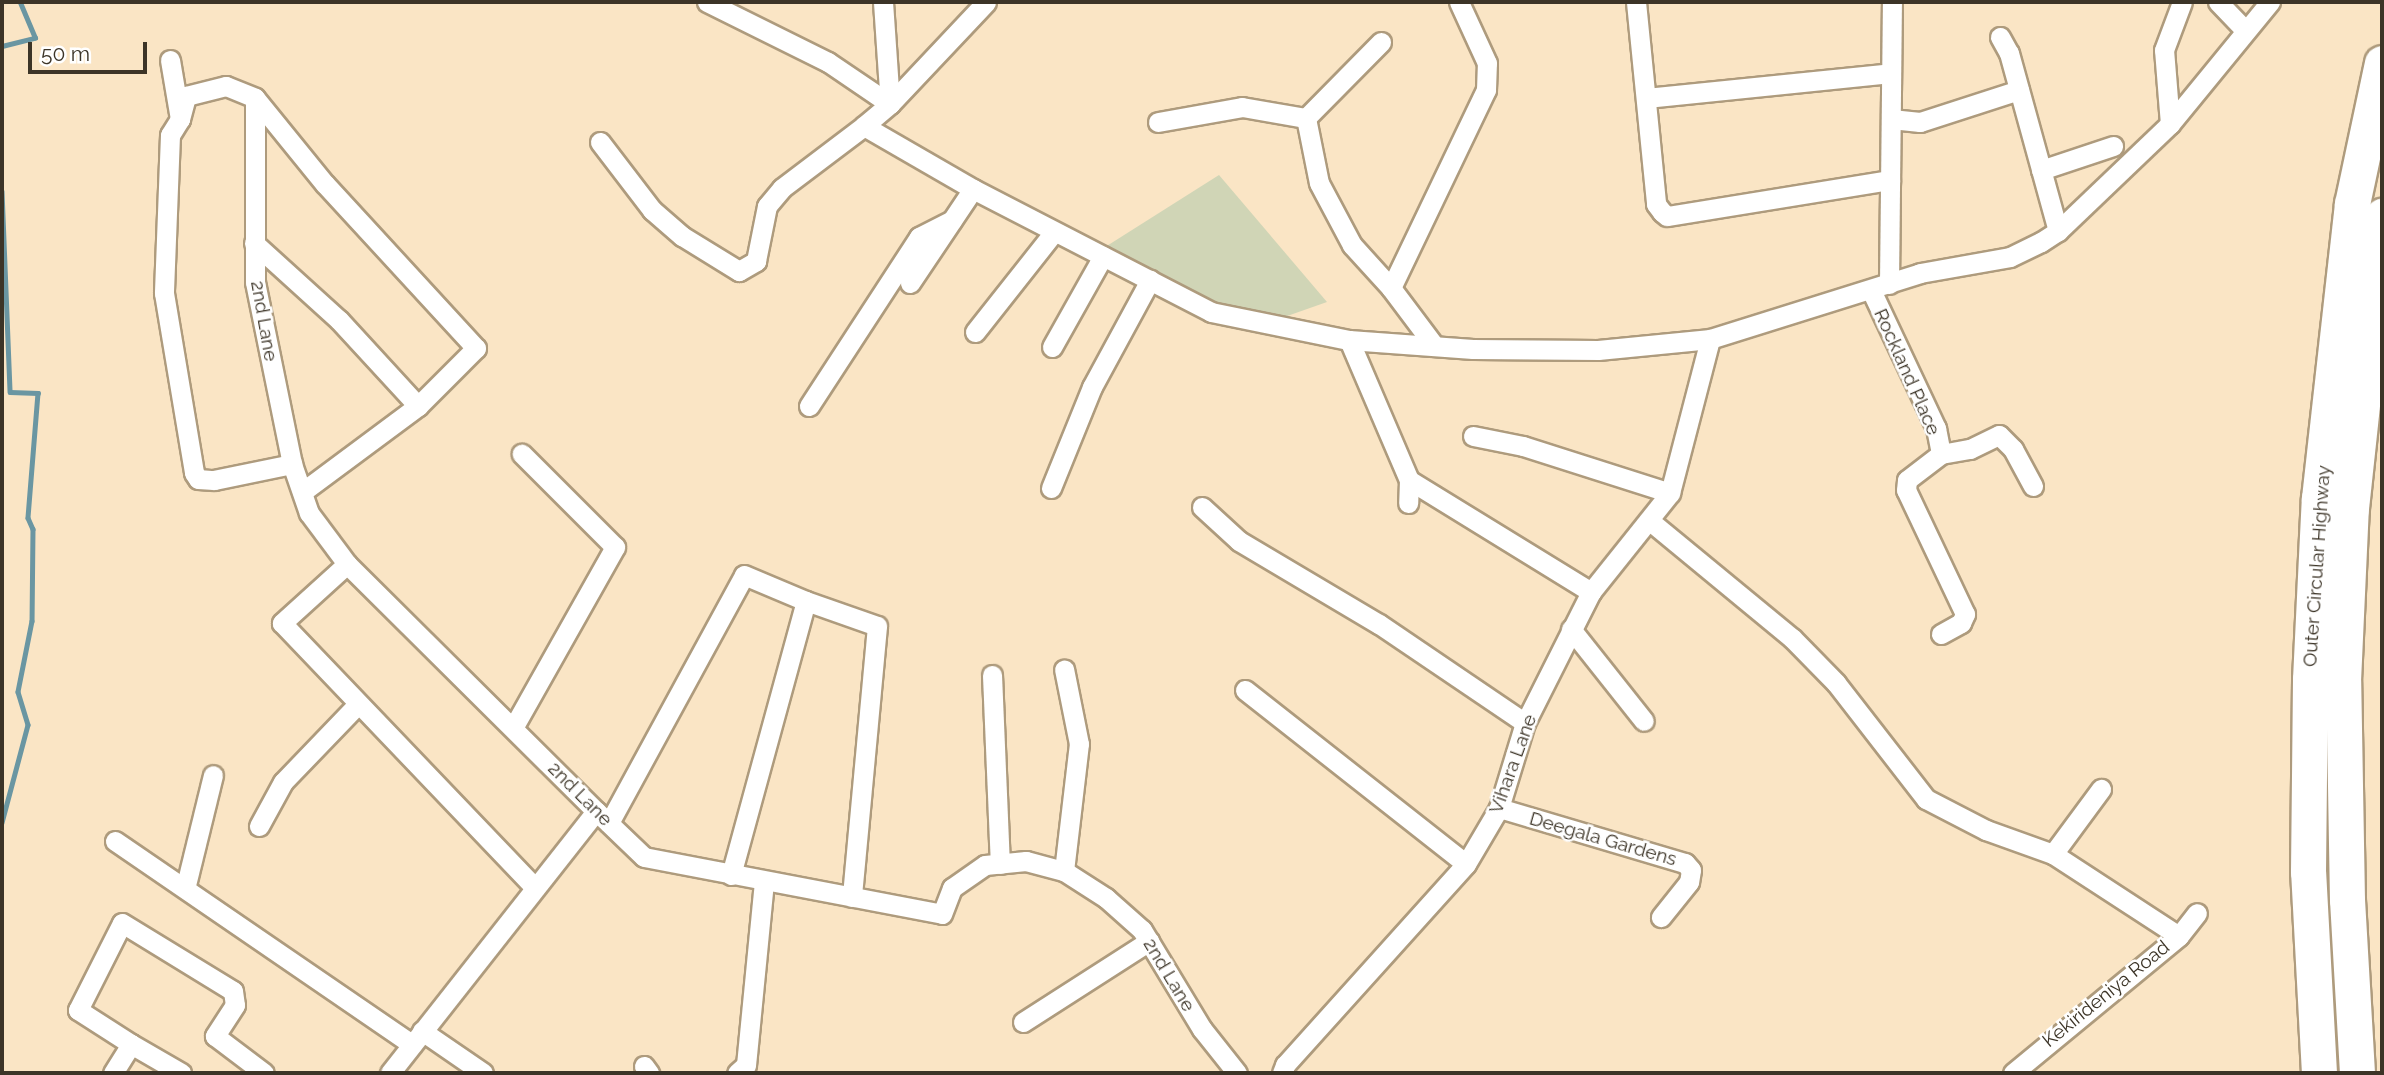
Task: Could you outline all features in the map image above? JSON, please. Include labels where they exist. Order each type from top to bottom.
[{"type":"highway","name":"Outer Circular Highway","points":[[2319,1073],[2308,872],[2309,679],[2319,498],[2352,204],[2382,63]]},
{"type":"highway","name":"Outer Circular Highway","points":[[2357,1073],[2347,900],[2343,681],[2351,508],[2382,216]]},
{"type":"street","points":[[707,2],[828,62],[890,104]]},
{"type":"street","points":[[883,2],[890,104]]},
{"type":"street","points":[[600,142],[652,210],[682,236],[739,271],[755,261],[767,206],[782,188],[890,104],[986,2]]},
{"type":"street","points":[[1391,288],[1486,90],[1487,63],[1459,2]]},
{"type":"street","points":[[1636,2],[1656,204],[1667,216],[1890,180]]},
{"type":"street","points":[[1880,287],[1890,180],[1892,2]]},
{"type":"street","points":[[2170,124],[2164,50],[2182,2]]},
{"type":"street","points":[[2218,2],[2245,30]]},
{"type":"street","points":[[864,126],[973,189],[1211,312],[1349,340],[1473,349],[1598,350],[1710,339],[1920,273],[2010,257],[2058,232],[2170,124],[2245,30],[2268,10],[2270,2]]},
{"type":"street","points":[[2000,37],[2019,90],[2058,232]]},
{"type":"street","points":[[1306,118],[1381,42]]},
{"type":"street","points":[[170,60],[180,119]]},
{"type":"street","points":[[1646,98],[1891,73]]},
{"type":"street","points":[[292,464],[214,480],[198,479],[194,473],[164,293],[170,135],[180,119],[186,96],[226,86],[255,98],[325,184],[476,348],[418,406],[302,492]]},
{"type":"street","points":[[1891,120],[1920,122],[2019,90]]},
{"type":"street","name":"2nd Lane","points":[[255,98],[255,282],[292,464],[309,513],[347,564],[644,857],[943,914],[952,888],[985,865],[1026,861],[1064,871],[1106,898],[1149,941],[1202,1029],[1237,1073]]},
{"type":"street","points":[[1158,122],[1242,107],[1306,118]]},
{"type":"street","points":[[1306,118],[1319,183],[1352,244],[1391,288],[1433,344]]},
{"type":"street","points":[[2041,170],[2113,146]]},
{"type":"street","points":[[910,283],[973,189]]},
{"type":"street","points":[[809,406],[919,237],[952,220]]},
{"type":"street","points":[[975,332],[1054,232]]},
{"type":"street","points":[[254,243],[339,320],[418,406]]},
{"type":"street","points":[[1052,347],[1103,256]]},
{"type":"street","points":[[1051,488],[1092,387],[1150,280]]},
{"type":"street","name":"Rockland Place","points":[[1880,287],[1936,428],[1941,454]]},
{"type":"street","name":"Vihara Lane","points":[[1282,1073],[1284,1065],[1466,864],[1499,808],[1525,723],[1591,592],[1650,521],[1670,492],[1710,339]]},
{"type":"street","points":[[1349,340],[1409,480],[1408,503]]},
{"type":"street","points":[[1941,634],[1961,623],[1965,614],[1906,490],[1907,480],[1941,454],[1970,449],[1998,435],[2013,449],[2034,486]]},
{"type":"street","points":[[1473,436],[1523,446],[1670,492]]},
{"type":"street","points":[[513,728],[615,547],[522,454]]},
{"type":"street","points":[[1409,480],[1591,592]]},
{"type":"street","points":[[1202,507],[1239,541],[1379,624],[1525,723]]},
{"type":"street","points":[[1650,521],[1792,638],[1836,683],[1926,799],[1986,830],[2053,854],[2179,936]]},
{"type":"street","points":[[347,564],[282,623],[534,887]]},
{"type":"street","points":[[390,1073],[534,887],[603,817],[744,575],[877,626],[852,897]]},
{"type":"street","points":[[731,874],[806,601]]},
{"type":"street","points":[[1571,629],[1644,721]]},
{"type":"street","points":[[1064,669],[1079,744],[1064,871]]},
{"type":"street","points":[[992,675],[1000,864]]},
{"type":"street","points":[[1245,690],[1466,864]]},
{"type":"street","points":[[259,826],[283,782],[358,704]]},
{"type":"street","points":[[186,885],[213,775]]},
{"type":"street","points":[[2053,854],[2101,789]]},
{"type":"street","name":"Deegala Gardens","points":[[1499,808],[1685,863],[1691,870],[1689,882],[1661,917]]},
{"type":"street","points":[[115,841],[417,1037],[483,1073]]},
{"type":"street","points":[[737,1073],[746,1065],[764,881]]},
{"type":"street","name":"Kekirideniya Road","points":[[2013,1073],[2179,936],[2197,913]]},
{"type":"street","points":[[181,1073],[78,1010],[122,922],[233,991],[235,1005],[215,1036],[264,1073]]},
{"type":"street","points":[[1023,1022],[1149,941]]},
{"type":"street","points":[[113,1073],[131,1044]]},
{"type":"green space","points":[[1219,175],[1327,302],[1273,321],[1212,305],[1102,249]]},
{"type":"waterway","points":[[2,46],[35,38],[20,2]]},
{"type":"waterway","points":[[2,191],[10,392],[38,393],[28,518],[33,529],[32,621],[18,692],[28,725],[2,823]]}]
